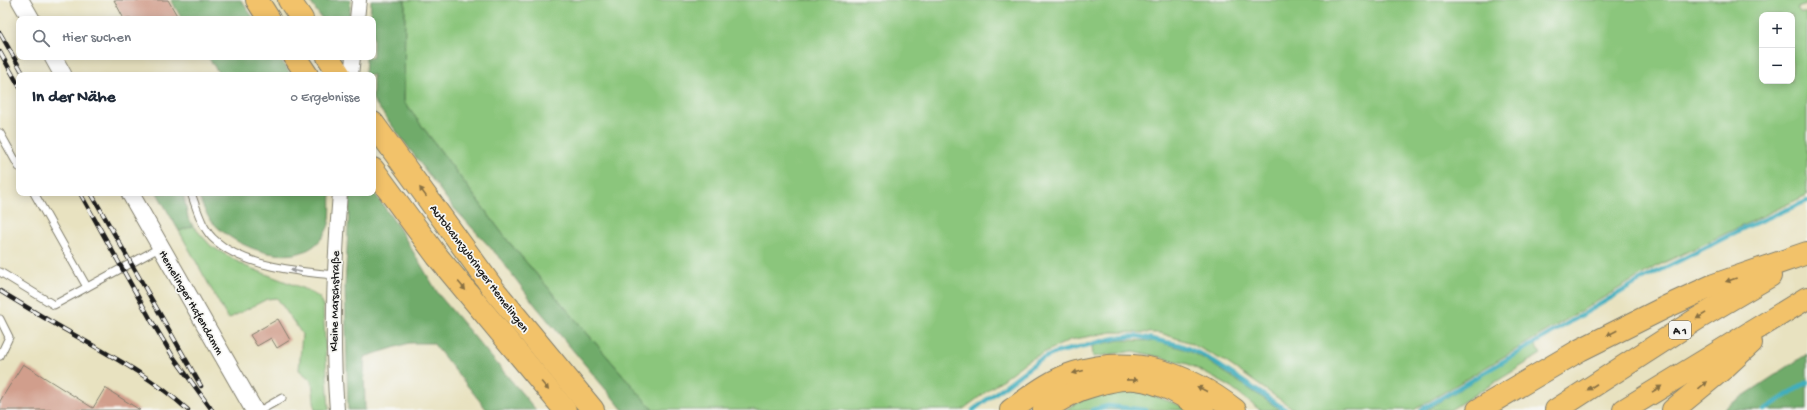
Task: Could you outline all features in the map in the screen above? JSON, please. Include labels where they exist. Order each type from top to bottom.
[{"type":"highway","points":[[257,0],[267,16]]},
{"type":"highway","points":[[289,0],[300,16]]},
{"type":"highway","points":[[297,60],[305,72]]},
{"type":"highway","points":[[330,60],[338,72]]},
{"type":"highway","name":"Autobahnzubringer Hemelingen","points":[[376,127],[495,291],[593,410]]},
{"type":"highway","name":"Autobahnzubringer Hemelingen","points":[[376,173],[437,256],[565,410]]},
{"type":"highway","points":[[1478,410],[1574,353],[1666,306],[1714,285],[1807,253]]},
{"type":"highway","name":"A 1","points":[[1556,410],[1697,319],[1807,253]]},
{"type":"highway","points":[[1624,410],[1807,298]]},
{"type":"highway","points":[[1673,410],[1724,368],[1777,316]]},
{"type":"highway","points":[[1011,410],[1046,386],[1073,373],[1107,366],[1140,366],[1175,374],[1223,401],[1235,410]]},
{"type":"highway","points":[[1044,410],[1081,389],[1117,380],[1136,379],[1160,386],[1189,398],[1203,410]]},
{"type":"street","points":[[20,0],[29,16]]},
{"type":"street","points":[[357,16],[359,0]]},
{"type":"street","points":[[55,60],[61,72]]},
{"type":"street","points":[[351,72],[353,60]]},
{"type":"street","name":"Hemelinger Hafendamm","points":[[132,196],[254,410]]},
{"type":"street","name":"Kleine Marschstraße","points":[[337,410],[333,363],[335,275],[340,196]]},
{"type":"lane","points":[[0,133],[16,162]]},
{"type":"lane","points":[[36,196],[87,287]]},
{"type":"lane","points":[[191,196],[201,221],[215,241],[241,256],[272,266],[303,272],[335,275]]},
{"type":"lane","points":[[0,272],[54,305],[161,247]]},
{"type":"lane","points":[[0,319],[9,337],[0,356]]},
{"type":"lane","points":[[261,410],[282,398]]},
{"type":"green space","points":[[171,0],[241,0],[252,16],[180,16]]},
{"type":"green space","points":[[309,0],[351,0],[349,16],[320,16]]},
{"type":"green space","points":[[371,0],[405,0],[404,102],[508,241],[653,410],[623,410],[535,305],[499,257],[452,206],[376,104],[376,72],[365,72],[366,60],[376,60],[376,16],[370,16]]},
{"type":"green space","points":[[405,0],[1807,0],[1807,5],[1797,8],[1801,13],[1807,13],[1807,195],[1655,267],[1414,410],[1295,410],[1226,362],[1188,342],[1160,333],[1112,332],[1070,340],[1027,361],[962,410],[653,410],[508,241],[404,102]]},
{"type":"green space","points":[[210,60],[281,60],[289,72],[218,72]]},
{"type":"green space","points":[[376,195],[399,228],[439,295],[536,410],[487,410],[433,343],[409,343],[364,357],[365,410],[348,410],[345,287],[350,196]]},
{"type":"green space","points":[[159,196],[184,196],[188,218],[193,226],[179,231]]},
{"type":"green space","points":[[198,196],[331,196],[328,227],[318,242],[304,251],[288,255],[270,253],[252,248],[235,240],[220,230],[209,218]]},
{"type":"green space","points":[[193,226],[211,246],[245,266],[302,288],[319,297],[323,306],[329,410],[315,410],[312,381],[299,370],[302,334],[277,298],[267,299],[228,319],[179,231]]},
{"type":"green space","points":[[1120,340],[1155,341],[1184,349],[1203,358],[1281,410],[1260,410],[1227,385],[1188,364],[1134,351],[1093,357],[1092,346]]},
{"type":"green space","points":[[1534,344],[1541,354],[1450,410],[1426,410]]},
{"type":"green space","points":[[1807,354],[1807,410],[1722,410]]},
{"type":"green space","points":[[1141,391],[1182,406],[1188,410],[1064,410],[1083,400],[1105,392]]},
{"type":"building","points":[[114,0],[168,0],[177,16],[122,16]]},
{"type":"building","points":[[278,319],[290,340],[277,348],[271,338],[257,346],[250,335]]},
{"type":"building","points":[[23,364],[93,408],[105,388],[140,410],[0,410],[0,401]]},
{"type":"waterway","points":[[1421,410],[1641,280],[1744,228],[1807,201]]},
{"type":"waterway","points":[[973,410],[1038,361],[1055,353],[1116,338],[1137,336],[1180,345],[1203,355],[1286,410]]},
{"type":"waterway","points":[[1764,410],[1807,382]]},
{"type":"waterway","points":[[1092,410],[1108,406],[1146,410]]},
{"type":"railway","points":[[0,33],[22,72]]},
{"type":"railway","points":[[0,52],[16,81]]},
{"type":"railway","points":[[82,196],[172,355],[212,410]]},
{"type":"railway","points":[[93,196],[201,386]]},
{"type":"railway","points":[[0,291],[140,373],[188,410]]}]
